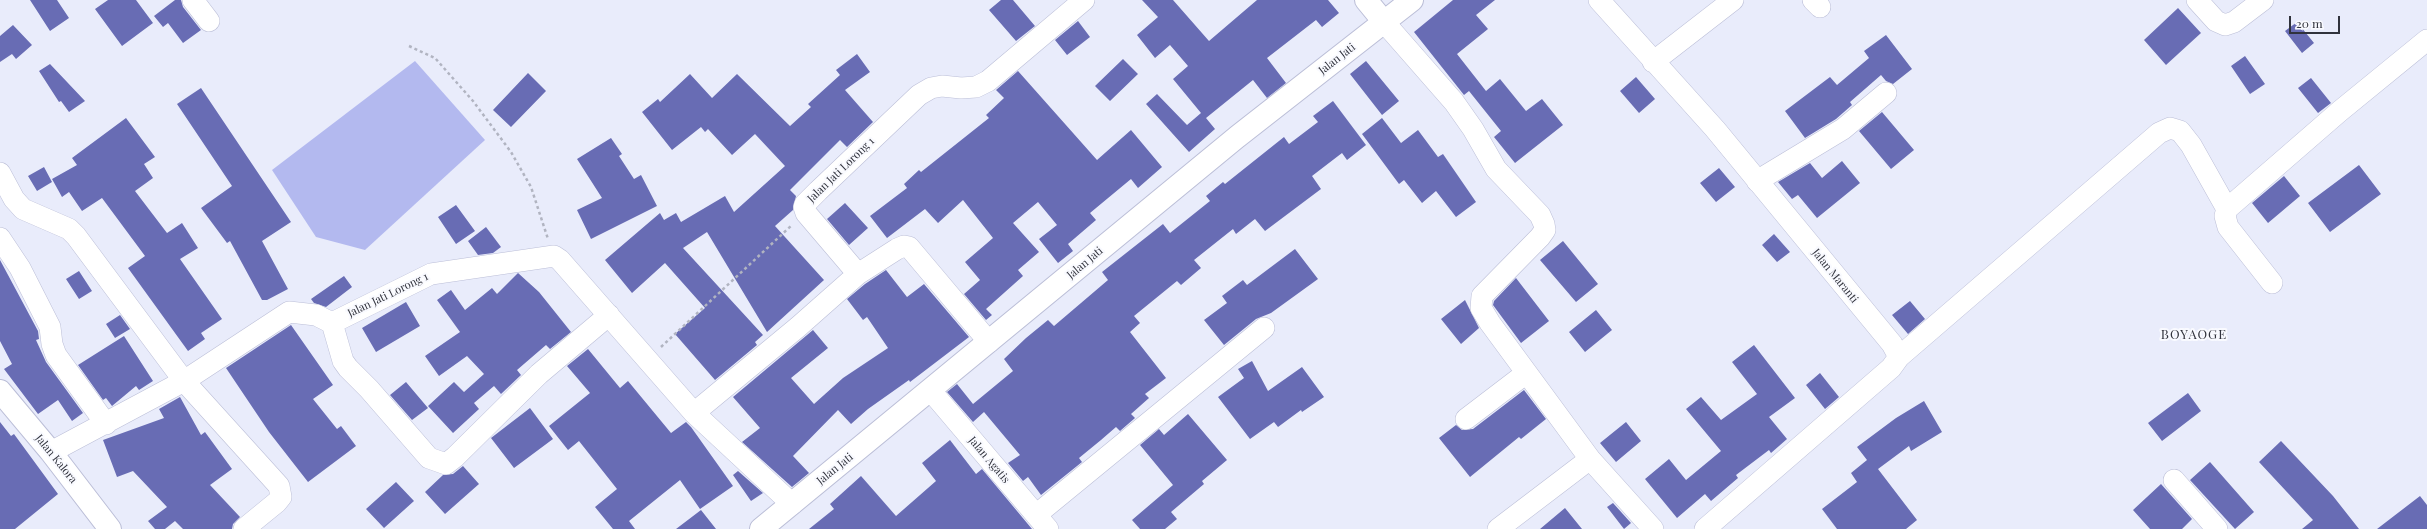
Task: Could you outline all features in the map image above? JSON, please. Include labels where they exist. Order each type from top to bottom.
[{"type":"street","points":[[192,0],[209,20]]},
{"type":"street","name":"Jalan Jati Lorong 1","points":[[858,274],[806,212],[805,204],[919,95],[931,88],[942,86],[961,88],[976,87],[988,82],[1084,0]]},
{"type":"street","points":[[1366,0],[1454,102],[1473,129],[1496,169],[1540,215],[1545,230],[1540,237],[1484,292],[1480,300],[1490,324],[1525,374],[1590,459],[1653,529]]},
{"type":"street","name":"Jalan Jati","points":[[761,529],[931,391],[1237,137],[1412,0]]},
{"type":"street","name":"Jalan Maranti","points":[[1600,0],[1653,62],[1714,129],[1895,348],[1899,357]]},
{"type":"street","points":[[1653,62],[1734,0]]},
{"type":"street","points":[[2197,0],[2216,21],[2225,25],[2234,22],[2263,0]]},
{"type":"street","points":[[2272,283],[2228,227],[2225,216],[2227,209],[2340,111],[2427,40]]},
{"type":"street","points":[[1757,181],[1843,129],[1886,93]]},
{"type":"street","points":[[1705,529],[1891,368],[1899,357],[2159,133],[2170,128],[2180,131],[2191,145],[2227,209]]},
{"type":"street","points":[[0,173],[14,199],[23,209],[69,229],[76,236],[184,381],[279,486],[281,497],[277,502],[244,529]]},
{"type":"street","points":[[0,238],[20,268],[50,327],[52,344],[56,355],[106,424]]},
{"type":"street","points":[[694,413],[798,327],[858,274],[904,246],[909,247],[989,342]]},
{"type":"street","points":[[554,256],[560,260],[694,413],[792,504]]},
{"type":"street","name":"Jalan Jati Lorong 1","points":[[332,322],[431,274],[554,256]]},
{"type":"street","points":[[51,452],[106,424],[184,381],[289,312],[316,315],[332,322],[343,361],[348,368],[369,389],[430,458],[446,464],[455,457],[539,374],[609,315]]},
{"type":"street","points":[[1042,522],[1264,328]]},
{"type":"street","points":[[1466,419],[1525,374]]},
{"type":"street","name":"Jalan Kalora","points":[[0,391],[51,452],[110,529]]},
{"type":"street","name":"Jalan Agatis","points":[[931,391],[1042,522]]},
{"type":"street","points":[[1498,529],[1590,459]]},
{"type":"street","points":[[2174,480],[2217,529]]},
{"type":"path","points":[[409,46],[435,58],[473,101],[511,152],[531,187],[554,256]]},
{"type":"path","points":[[647,359],[806,212]]},
{"type":"shaded area","points":[[415,61],[485,140],[365,250],[316,237],[272,170]]},
{"type":"building","points":[[30,0],[57,0],[69,18],[50,31]]},
{"type":"building","points":[[108,0],[136,0],[153,23],[122,46],[95,9]]},
{"type":"building","points":[[175,0],[181,0],[183,7],[201,30],[183,43],[168,23],[163,27],[154,16]]},
{"type":"building","points":[[1001,0],[1013,0],[1035,26],[1016,41],[989,10]]},
{"type":"building","points":[[1142,0],[1173,0],[1209,41],[1257,0],[1328,0],[1339,13],[1322,27],[1316,20],[1267,58],[1286,83],[1267,98],[1253,80],[1206,118],[1215,129],[1189,152],[1146,104],[1157,94],[1187,125],[1201,113],[1173,79],[1188,66],[1170,45],[1155,58],[1137,35],[1158,17]]},
{"type":"building","points":[[1453,0],[1495,0],[1476,15],[1488,29],[1457,54],[1486,91],[1500,79],[1526,111],[1542,99],[1563,125],[1515,163],[1494,137],[1501,131],[1469,91],[1464,95],[1414,32]]},
{"type":"building","points":[[2178,8],[2201,33],[2166,65],[2144,40]]},
{"type":"building","points":[[1078,21],[1090,37],[1067,55],[1055,40]]},
{"type":"building","points":[[2297,22],[2314,43],[2302,53],[2285,31]]},
{"type":"building","points":[[13,25],[32,45],[16,59],[12,54],[0,62],[0,36]]},
{"type":"building","points":[[1886,35],[1912,69],[1893,84],[1886,81],[1881,75],[1850,102],[1852,105],[1836,119],[1805,138],[1785,111],[1830,77],[1837,85],[1869,58],[1864,51]]},
{"type":"building","points":[[857,54],[870,72],[845,90],[873,122],[847,147],[840,140],[790,190],[796,196],[793,210],[775,226],[824,280],[767,332],[707,232],[683,248],[763,335],[755,342],[757,345],[715,380],[675,334],[705,308],[665,263],[632,293],[605,260],[660,213],[664,220],[676,213],[681,222],[725,196],[734,212],[785,166],[755,134],[732,155],[708,129],[705,132],[701,127],[672,150],[642,112],[658,99],[660,102],[690,74],[712,98],[737,74],[790,126],[811,107],[808,104],[840,75],[836,70]]},
{"type":"building","points":[[2245,56],[2265,84],[2250,94],[2231,66]]},
{"type":"building","points":[[1123,59],[1138,74],[1110,101],[1095,86]]},
{"type":"building","points":[[1366,61],[1399,101],[1382,115],[1350,74]]},
{"type":"building","points":[[50,64],[85,101],[69,112],[61,101],[59,102],[39,71]]},
{"type":"building","points":[[1018,71],[1097,160],[1131,130],[1162,167],[1138,188],[1131,179],[1090,213],[1096,220],[1068,244],[1073,251],[1058,263],[1039,239],[1057,225],[1038,202],[1013,223],[1039,252],[1018,270],[1023,276],[986,309],[992,315],[986,320],[964,294],[980,280],[965,262],[993,238],[963,200],[938,223],[925,209],[887,238],[870,216],[907,188],[904,184],[919,170],[921,172],[989,118],[986,115],[1004,98],[996,90]]},
{"type":"building","points":[[528,73],[546,91],[511,127],[493,110]]},
{"type":"building","points":[[1636,77],[1655,99],[1639,113],[1620,91]]},
{"type":"building","points":[[2311,78],[2331,103],[2318,113],[2298,88]]},
{"type":"building","points":[[201,88],[291,222],[262,241],[288,289],[267,300],[262,300],[230,241],[227,243],[201,208],[232,186],[177,104]]},
{"type":"building","points":[[1333,101],[1366,145],[1347,160],[1342,153],[1312,176],[1321,189],[1265,231],[1255,219],[1236,234],[1233,229],[1194,260],[1201,268],[1181,285],[1177,281],[1134,316],[1140,323],[1130,332],[1166,378],[1145,394],[1149,398],[1131,414],[1135,418],[1120,431],[1116,427],[1079,458],[1082,462],[1041,495],[1028,477],[1023,481],[1008,463],[1020,455],[984,412],[973,422],[947,392],[957,384],[973,404],[1013,371],[1004,359],[1026,338],[1048,320],[1054,326],[1108,280],[1102,272],[1163,224],[1170,233],[1210,201],[1206,196],[1223,182],[1225,184],[1284,137],[1289,144],[1318,122],[1313,116]]},
{"type":"building","points":[[1882,112],[1914,150],[1891,169],[1859,131]]},
{"type":"building","points":[[126,118],[155,157],[144,164],[153,178],[135,191],[167,233],[182,223],[198,248],[180,259],[222,319],[201,333],[205,339],[188,351],[128,268],[145,256],[102,198],[82,211],[69,192],[62,197],[52,179],[77,165],[72,158]]},
{"type":"building","points":[[1382,118],[1401,143],[1418,130],[1438,157],[1443,154],[1476,202],[1456,217],[1436,191],[1422,203],[1404,180],[1399,184],[1362,134]]},
{"type":"building","points":[[611,138],[622,154],[619,156],[634,179],[641,175],[657,206],[591,239],[577,210],[602,198],[577,159]]},
{"type":"building","points":[[1842,161],[1860,183],[1817,218],[1798,195],[1792,199],[1778,182],[1810,163],[1822,178]]},
{"type":"building","points":[[2359,165],[2381,194],[2330,232],[2308,203]]},
{"type":"building","points":[[44,167],[52,182],[37,191],[28,176]]},
{"type":"building","points":[[1719,168],[1735,187],[1716,202],[1700,183]]},
{"type":"building","points":[[2284,176],[2300,196],[2268,223],[2252,203]]},
{"type":"building","points":[[845,203],[868,228],[849,245],[827,219]]},
{"type":"building","points":[[456,205],[475,231],[456,244],[438,217]]},
{"type":"building","points":[[486,227],[501,247],[493,253],[478,255],[468,241]]},
{"type":"building","points":[[1774,234],[1790,252],[1777,262],[1762,245]]},
{"type":"building","points":[[1563,241],[1598,284],[1576,302],[1540,260]]},
{"type":"building","points":[[1295,249],[1318,279],[1271,313],[1256,319],[1224,345],[1204,320],[1227,303],[1222,296],[1243,280],[1247,285]]},
{"type":"building","points":[[0,260],[38,331],[39,339],[36,340],[46,362],[83,413],[72,421],[58,400],[38,414],[4,369],[12,364],[0,341]]},
{"type":"building","points":[[886,270],[907,297],[924,284],[969,337],[910,382],[909,380],[868,409],[851,424],[838,410],[793,456],[809,473],[792,487],[742,442],[760,428],[733,397],[813,330],[828,348],[791,378],[814,404],[843,378],[888,348],[867,317],[863,320],[847,299],[865,284]]},
{"type":"building","points":[[79,271],[92,291],[79,299],[66,279]]},
{"type":"building","points":[[518,273],[539,292],[571,332],[550,349],[546,345],[517,370],[521,375],[501,394],[494,386],[474,403],[479,409],[453,433],[428,406],[454,382],[464,392],[484,374],[467,356],[439,376],[425,356],[460,332],[437,300],[451,290],[465,310],[492,288],[497,294]]},
{"type":"building","points":[[344,276],[352,287],[326,307],[314,303],[311,299]]},
{"type":"building","points":[[1516,278],[1549,321],[1521,343],[1493,305],[1494,301]]},
{"type":"building","points":[[1465,300],[1479,328],[1461,344],[1441,319]]},
{"type":"building","points":[[1910,301],[1925,319],[1908,334],[1892,315]]},
{"type":"building","points":[[406,302],[420,326],[376,352],[362,328]]},
{"type":"building","points":[[1596,310],[1612,330],[1585,352],[1569,332]]},
{"type":"building","points":[[120,315],[130,329],[115,338],[106,324]]},
{"type":"building","points":[[291,325],[333,385],[313,399],[337,429],[341,426],[356,446],[308,482],[269,432],[226,368]]},
{"type":"building","points":[[124,336],[153,381],[139,390],[136,386],[112,406],[106,398],[103,400],[78,365]]},
{"type":"building","points":[[1754,345],[1795,398],[1769,417],[1787,439],[1771,453],[1769,450],[1736,475],[1738,478],[1711,501],[1705,494],[1677,518],[1645,479],[1669,459],[1686,480],[1721,451],[1686,409],[1701,397],[1721,420],[1757,394],[1732,362]]},
{"type":"building","points":[[588,349],[620,388],[628,381],[671,433],[686,422],[733,486],[700,509],[680,480],[629,521],[635,529],[613,529],[595,507],[617,489],[579,441],[568,450],[549,426],[590,393],[567,366]]},
{"type":"building","points":[[1252,361],[1268,391],[1302,367],[1324,397],[1302,412],[1301,410],[1278,427],[1274,422],[1250,439],[1218,397],[1244,378],[1238,369]]},
{"type":"building","points":[[1820,373],[1839,397],[1825,409],[1806,385]]},
{"type":"building","points":[[406,382],[428,408],[412,420],[390,395]]},
{"type":"building","points":[[1524,390],[1546,419],[1521,439],[1519,437],[1470,477],[1439,438],[1456,425],[1462,430],[1473,429]]},
{"type":"building","points":[[2188,393],[2201,411],[2162,441],[2148,423]]},
{"type":"building","points":[[180,397],[201,435],[205,432],[232,469],[210,485],[240,517],[233,524],[232,529],[183,529],[175,521],[165,529],[155,529],[148,521],[167,507],[133,471],[117,477],[103,440],[164,418],[159,409]]},
{"type":"building","points":[[1924,401],[1942,432],[1911,451],[1909,446],[1878,469],[1917,520],[1906,529],[1837,529],[1822,509],[1857,482],[1851,473],[1867,460],[1857,447],[1896,418]]},
{"type":"building","points":[[530,408],[553,439],[514,468],[491,438]]},
{"type":"building","points":[[1188,414],[1227,460],[1202,481],[1204,484],[1171,512],[1177,519],[1165,529],[1140,529],[1132,520],[1173,485],[1140,445],[1159,429],[1164,435]]},
{"type":"building","points":[[0,422],[11,436],[14,434],[58,494],[15,529],[0,529]]},
{"type":"building","points":[[1626,422],[1641,441],[1616,462],[1600,443]]},
{"type":"building","points":[[950,440],[976,474],[982,469],[1032,529],[809,529],[834,509],[830,504],[861,476],[896,516],[936,481],[922,463]]},
{"type":"building","points":[[2281,441],[2333,496],[2359,529],[2302,529],[2313,520],[2259,462]]},
{"type":"building","points":[[2210,462],[2254,512],[2235,529],[2190,480]]},
{"type":"building","points":[[463,466],[479,484],[445,514],[425,492],[443,475],[453,474]]},
{"type":"building","points":[[738,471],[763,493],[751,501],[733,475]]},
{"type":"building","points":[[396,482],[414,501],[384,528],[366,509]]},
{"type":"building","points":[[2161,484],[2192,519],[2182,529],[2150,529],[2133,510]]},
{"type":"building","points":[[2420,496],[2427,505],[2427,529],[2377,529]]},
{"type":"building","points":[[1613,503],[1631,523],[1624,529],[1607,507]]},
{"type":"building","points":[[1565,508],[1582,529],[1540,529]]},
{"type":"building","points":[[701,510],[716,529],[676,529]]},
{"type":"district","name":"BOYAOGE","points":[[2194,335]]}]
